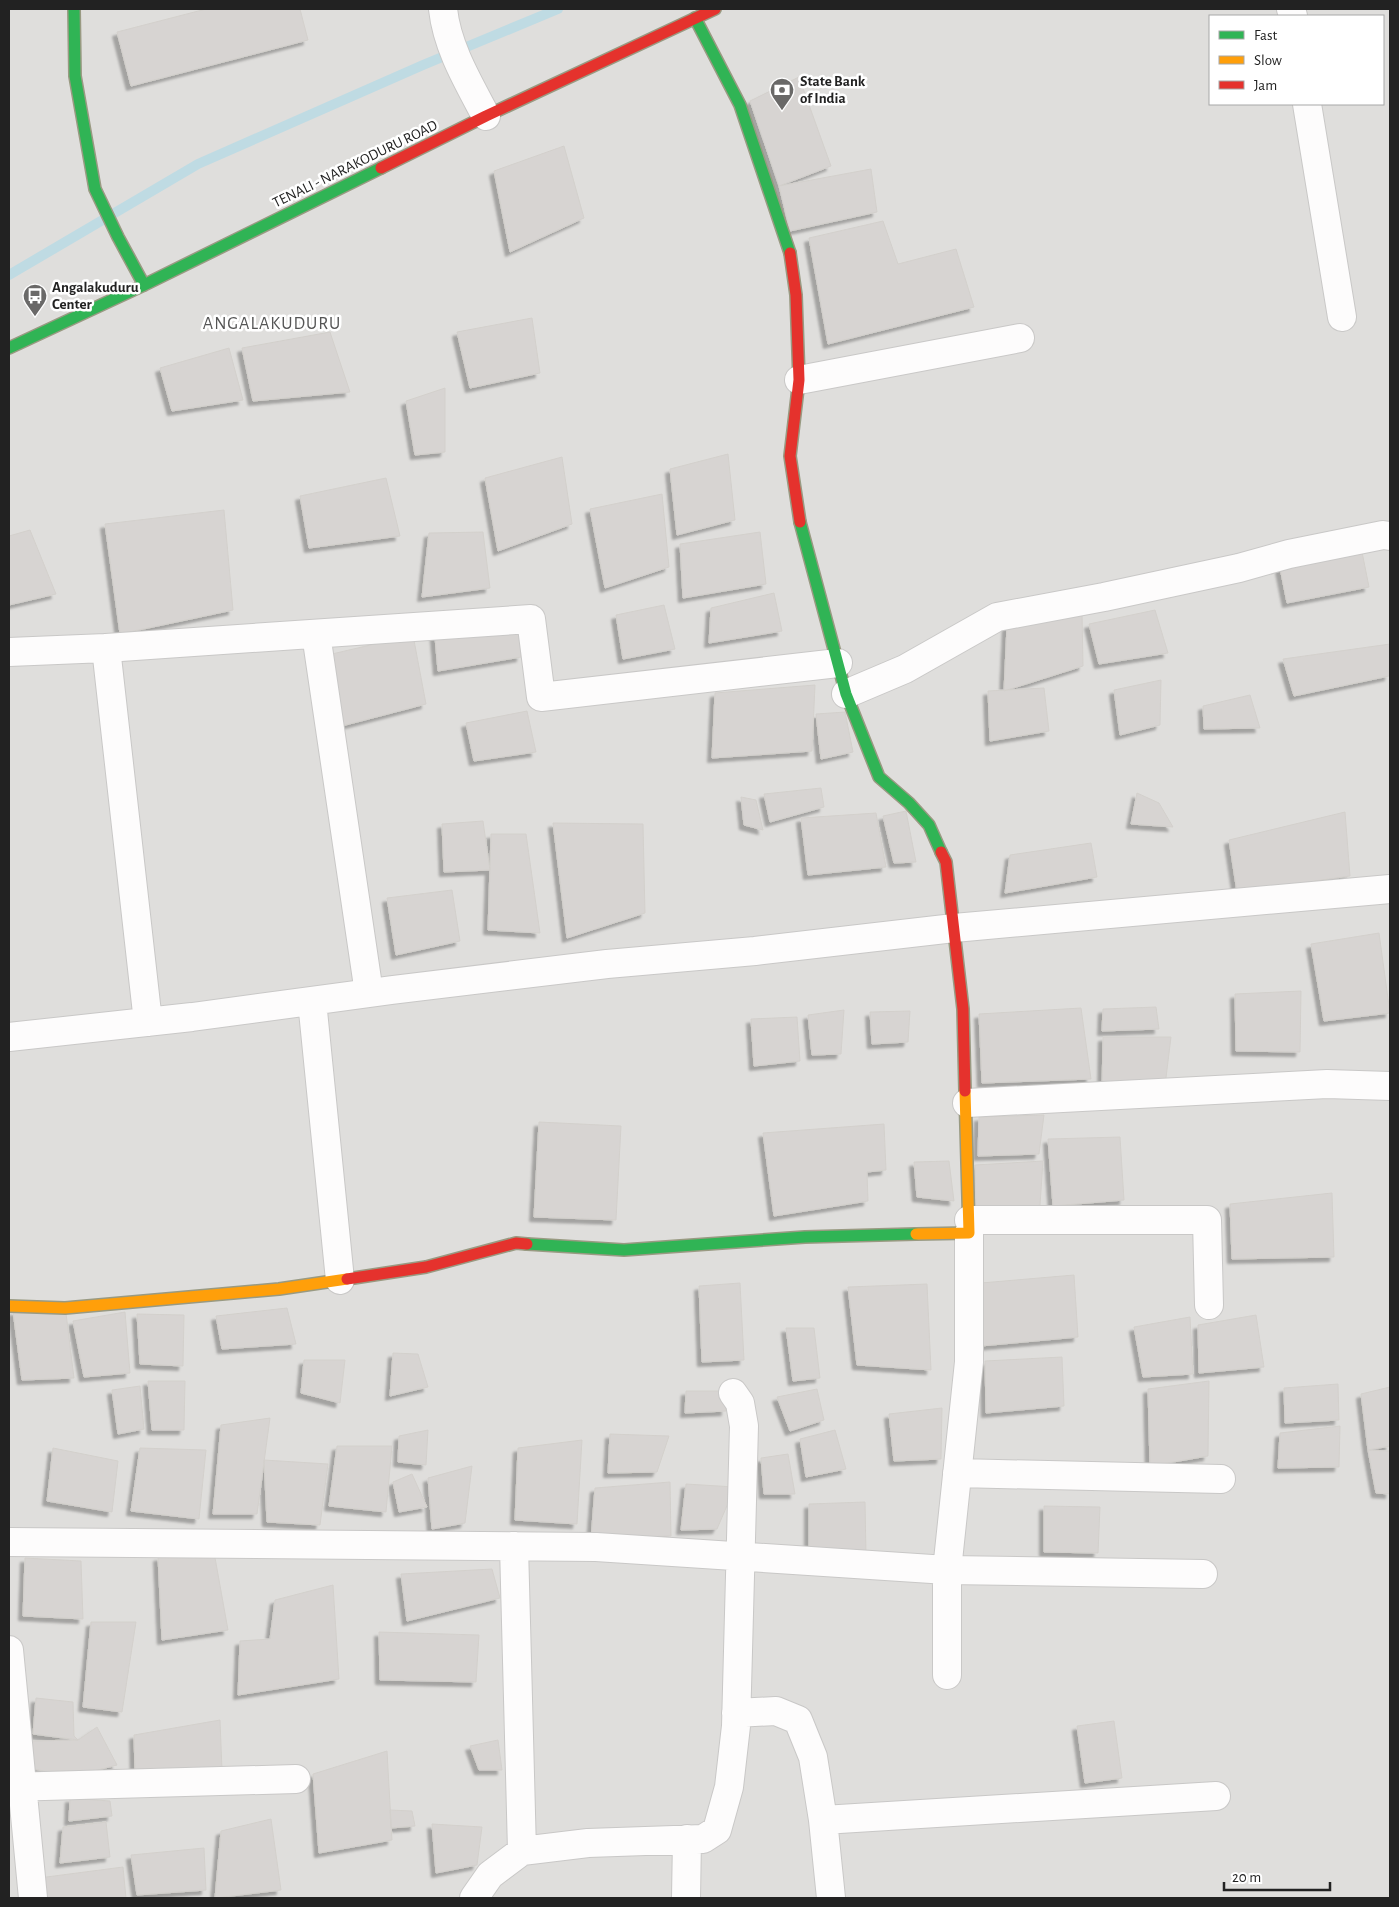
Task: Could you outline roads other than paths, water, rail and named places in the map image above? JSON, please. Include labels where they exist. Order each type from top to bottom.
[{"type":"street","points":[[74,9],[75,76],[95,190],[118,238],[144,285]]},
{"type":"street","name":"TENALI - NARAKODURU ROAD","points":[[9,348],[144,285],[486,116],[715,9]]},
{"type":"street","points":[[444,18],[462,69],[486,116]]},
{"type":"street","points":[[695,18],[740,105],[792,259],[796,296],[799,380],[790,456],[801,528],[846,694],[878,777],[909,803],[929,825],[946,862],[963,1009],[969,1227],[969,1362],[948,1570],[946,1675]]},
{"type":"street","points":[[1307,105],[1342,317]]},
{"type":"street","points":[[799,380],[1020,338]]},
{"type":"street","points":[[846,694],[905,669],[997,617],[1114,595],[1239,568],[1289,554],[1388,542]]},
{"type":"street","points":[[9,652],[106,648],[531,619],[541,697],[838,663]]},
{"type":"street","points":[[316,634],[369,993]]},
{"type":"street","points":[[106,648],[148,1022]]},
{"type":"street","points":[[9,1037],[148,1022],[607,964],[755,951],[954,928],[1390,890]]},
{"type":"street","points":[[312,1000],[340,1280]]},
{"type":"street","points":[[967,1103],[1327,1084],[1390,1086]]},
{"type":"street","points":[[9,1306],[65,1308],[279,1289],[426,1267],[516,1243],[624,1250],[969,1227],[1207,1220],[1209,1305]]},
{"type":"street","points":[[474,1898],[490,1875],[522,1851],[588,1844],[703,1839],[718,1830],[729,1787],[736,1713],[744,1426],[740,1403],[733,1393]]},
{"type":"street","points":[[958,1473],[1221,1479]]},
{"type":"street","points":[[9,1542],[596,1547],[948,1570],[1203,1574]]},
{"type":"street","points":[[514,1546],[522,1851]]},
{"type":"street","points":[[9,1650],[15,1787],[33,1898]]},
{"type":"street","points":[[736,1713],[776,1711],[798,1720],[813,1757],[823,1820],[830,1898]]},
{"type":"street","points":[[15,1787],[296,1779]]},
{"type":"street","points":[[823,1820],[1216,1796]]},
{"type":"street","points":[[686,1839],[686,1898]]},
{"type":"waterway","points":[[9,275],[198,164],[423,65],[558,9]]},
{"type":"place","name":"State Bank of India","points":[[782,111]]},
{"type":"place","name":"Angalakuduru Center","points":[[35,317]]},
{"type":"district","name":"ANGALAKUDURU","points":[[272,324]]}]
